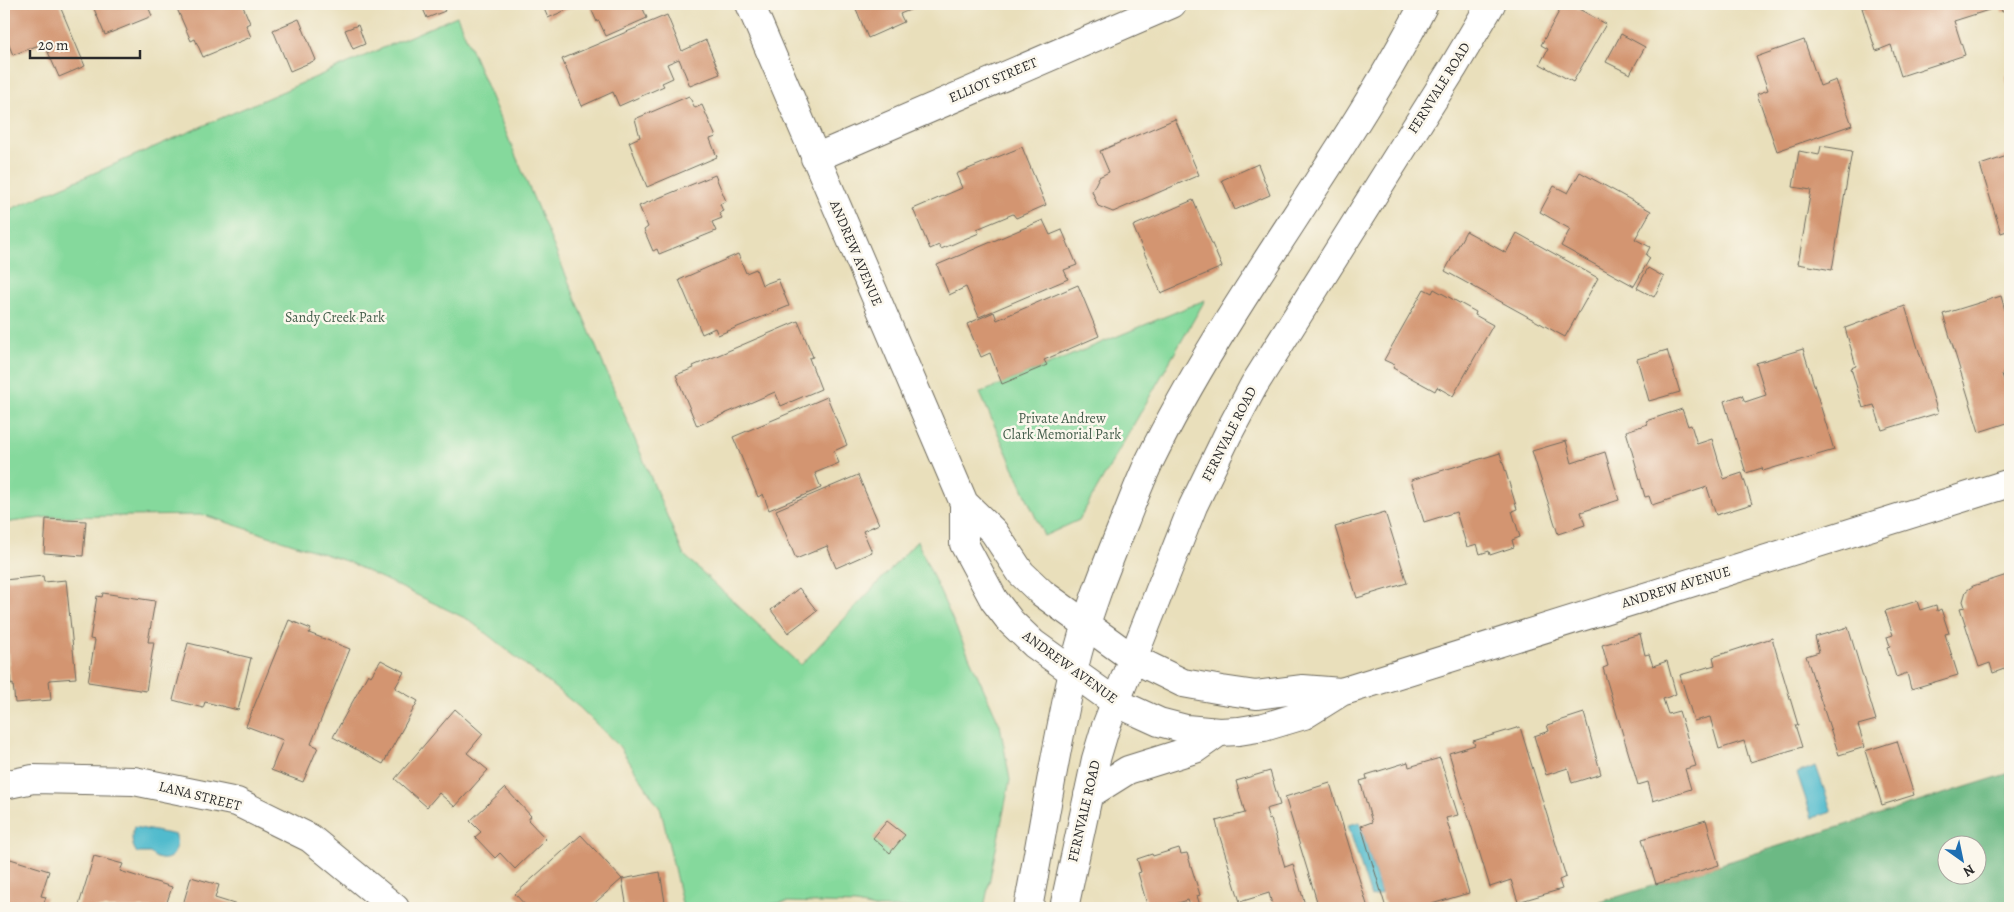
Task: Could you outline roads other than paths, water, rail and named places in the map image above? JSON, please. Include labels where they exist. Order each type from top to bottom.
[{"type":"street","name":"ANDREW AVENUE","points":[[750,4],[964,502],[994,532],[1021,573],[1042,593],[1132,658],[1183,683],[1256,695],[1303,689],[1341,692]]},
{"type":"street","name":"ELLIOT STREET","points":[[815,158],[1172,4]]},
{"type":"street","points":[[1028,908],[1073,672],[1086,625],[1114,547],[1150,460],[1202,364],[1328,166],[1410,32],[1424,4]]},
{"type":"street","name":"FERNVALE ROAD","points":[[1064,908],[1096,759],[1115,702],[1193,506],[1254,385],[1491,4]]},
{"type":"street","name":"ANDREW AVENUE","points":[[964,502],[964,544],[994,600],[1011,622],[1034,644],[1115,702],[1159,722],[1186,729],[1218,732],[1264,728],[1304,716],[1341,692],[2010,483]]},
{"type":"street","points":[[1088,795],[1128,770],[1195,749],[1218,732]]},
{"type":"street","name":"LANA STREET","points":[[4,786],[33,779],[134,780],[237,802],[310,838],[396,908]]},
{"type":"water","points":[[1816,766],[1832,812],[1812,818],[1797,773]]},
{"type":"water","points":[[1360,822],[1381,894],[1371,897],[1348,825]]},
{"type":"water","points":[[134,827],[176,835],[176,846],[172,856],[161,859],[150,853],[137,853],[132,840]]},
{"type":"park label","name":"Sandy Creek Park","points":[[335,317]]},
{"type":"park label","name":"Private Andrew Clark Memorial Park","points":[[1062,426]]}]
